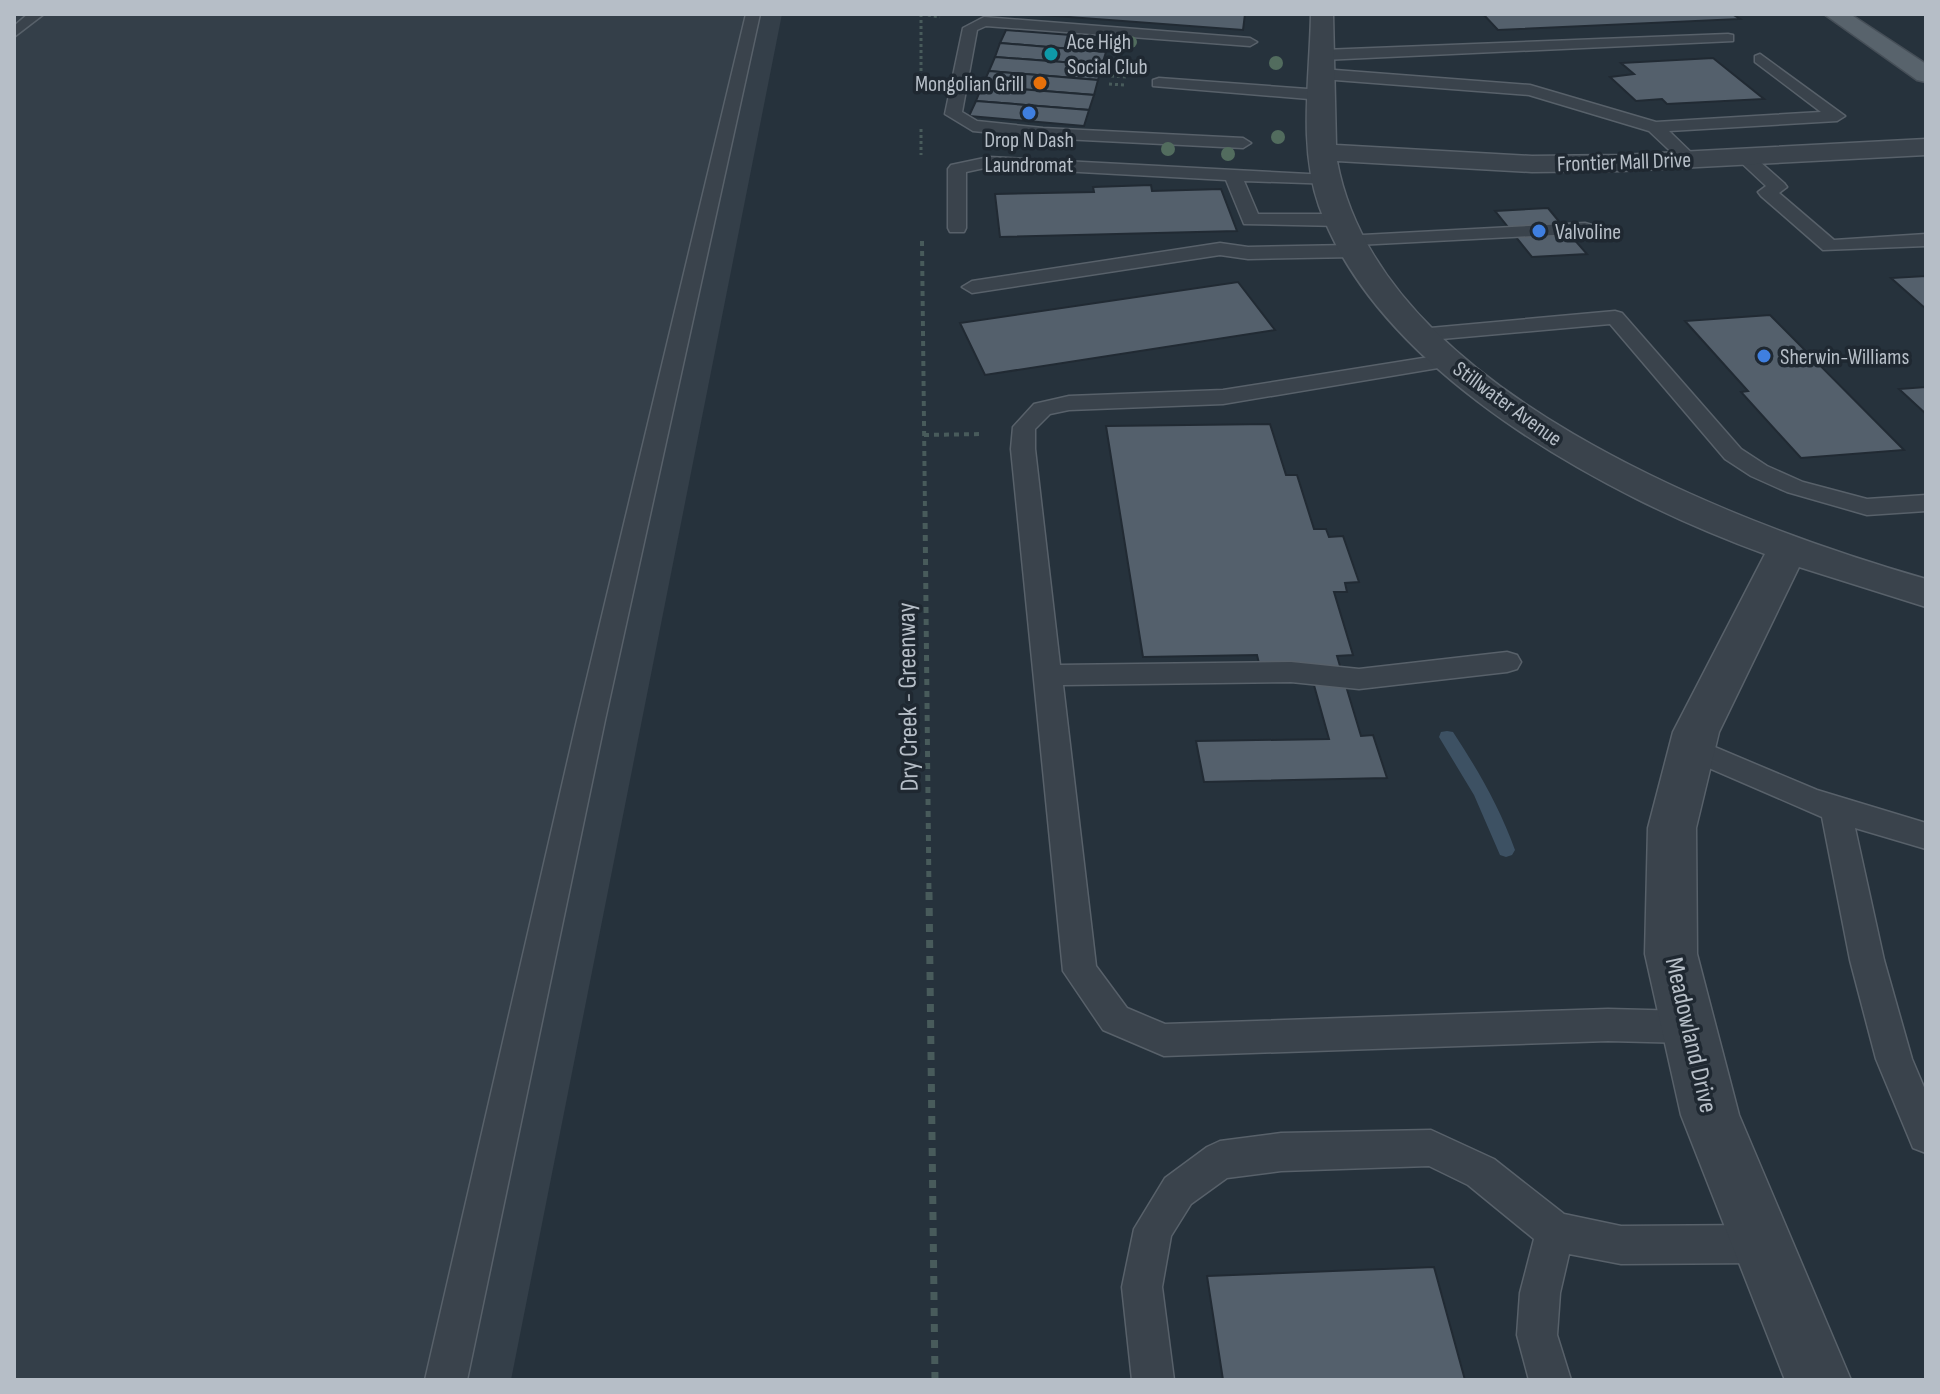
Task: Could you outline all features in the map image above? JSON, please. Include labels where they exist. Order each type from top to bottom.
[{"type":"main road","points":[[1835,14],[1926,75]]},
{"type":"street","name":"Stillwater Avenue","points":[[1322,14],[1324,166],[1334,208],[1364,265],[1419,335],[1553,438],[1653,491],[1787,550],[1926,593]]},
{"type":"street","name":"Frontier Mall Drive","points":[[1324,166],[1690,160],[1926,147]]},
{"type":"street","name":"Meadowland Drive","points":[[1787,550],[1696,732],[1691,748],[1672,828],[1671,954],[1710,1115],[1818,1380]]},
{"type":"lane","points":[[14,33],[37,14]]},
{"type":"lane","points":[[446,1380],[500,1148],[592,718],[715,198],[753,14]]},
{"type":"lane","points":[[1243,143],[1043,133],[973,126],[953,114],[970,28],[984,21],[1250,42]]},
{"type":"lane","points":[[1159,83],[1322,75],[1728,38]]},
{"type":"lane","points":[[1322,75],[1530,90],[1655,127],[1837,116],[1760,59]]},
{"type":"lane","points":[[1655,127],[1690,160]]},
{"type":"lane","points":[[1744,157],[1778,187],[1767,192],[1830,246],[1926,240]]},
{"type":"lane","points":[[957,228],[957,169],[989,162],[1233,175],[1324,166]]},
{"type":"lane","points":[[1233,175],[1251,220],[1349,237]]},
{"type":"lane","points":[[972,287],[1220,249],[1248,253],[1349,237],[1585,229]]},
{"type":"lane","points":[[1419,335],[1615,317],[1733,454],[1759,471],[1795,487],[1867,507],[1926,503]]},
{"type":"lane","points":[[1448,360],[1223,397],[1069,403],[1042,409],[1024,427],[1080,971],[1115,1019],[1164,1040],[1608,1025],[1688,1027]]},
{"type":"lane","points":[[1048,675],[1291,672],[1359,679],[1507,662]]},
{"type":"lane","points":[[1691,748],[1752,777],[1836,809],[1926,836]]},
{"type":"lane","points":[[1836,809],[1867,960],[1894,1059],[1926,1135]]},
{"type":"lane","points":[[1153,1380],[1142,1287],[1153,1229],[1178,1191],[1220,1160],[1281,1152],[1431,1148],[1481,1172],[1555,1232],[1621,1245],[1760,1244]]},
{"type":"lane","points":[[1550,1380],[1537,1335],[1540,1293],[1555,1232]]},
{"type":"path","points":[[921,14],[921,90]]},
{"type":"path","points":[[921,120],[922,168]]},
{"type":"path","name":"Dry Creek - Greenway","points":[[922,231],[935,1380]]},
{"type":"path","points":[[924,435],[1023,433]]},
{"type":"shaded area","points":[[14,14],[782,14],[511,1380],[14,1380]]},
{"type":"building","points":[[1029,14],[1245,14],[1243,30]]},
{"type":"building","points":[[1483,14],[1732,14],[1740,19],[1498,30]]},
{"type":"building","points":[[1006,30],[1110,38],[1106,52],[1000,43]]},
{"type":"building","name":"Ace High Social Club","points":[[1000,43],[1106,52],[1102,65],[995,57]]},
{"type":"building","points":[[995,57],[1102,65],[1098,80],[989,71]]},
{"type":"building","points":[[1713,58],[1764,99],[1667,104],[1662,99],[1636,101],[1610,77],[1634,74],[1621,63]]},
{"type":"building","name":"Mongolian Grill","points":[[989,71],[1098,80],[1094,95],[982,86]]},
{"type":"building","points":[[982,86],[1094,95],[1089,110],[976,101]]},
{"type":"building","name":"Drop N Dash Laundromat","points":[[976,101],[1089,110],[1084,126],[969,116]]},
{"type":"building","points":[[1151,185],[1152,191],[1221,189],[1237,231],[1000,237],[995,194],[1094,192],[1093,187]]},
{"type":"building","name":"Valvoline","points":[[1548,208],[1587,254],[1532,257],[1495,211]]},
{"type":"building","points":[[1926,276],[1926,309],[1891,278]]},
{"type":"building","points":[[1238,282],[1275,330],[985,375],[960,323]]},
{"type":"building","name":"Sherwin-Williams","points":[[1770,315],[1904,450],[1801,458],[1741,392],[1748,391],[1685,321]]},
{"type":"building","points":[[1926,387],[1926,414],[1899,389]]},
{"type":"building","points":[[1270,424],[1286,475],[1297,475],[1314,529],[1326,529],[1329,537],[1343,536],[1359,582],[1345,583],[1347,592],[1334,592],[1353,655],[1337,656],[1361,736],[1373,735],[1387,778],[1204,782],[1196,741],[1329,739],[1312,678],[1263,680],[1257,655],[1143,657],[1106,426]]},
{"type":"building","points":[[1434,1267],[1465,1380],[1223,1380],[1207,1276]]},
{"type":"waterway","points":[[1447,737],[1481,791],[1506,850]]},
{"type":"place","name":"Ace High Social Club","points":[[1051,54]]},
{"type":"place","name":"Mongolian Grill","points":[[1040,83]]},
{"type":"place","name":"Drop N Dash Laundromat","points":[[1029,113]]},
{"type":"place","name":"Valvoline","points":[[1539,231]]},
{"type":"place","name":"Sherwin-Williams","points":[[1764,356]]}]
